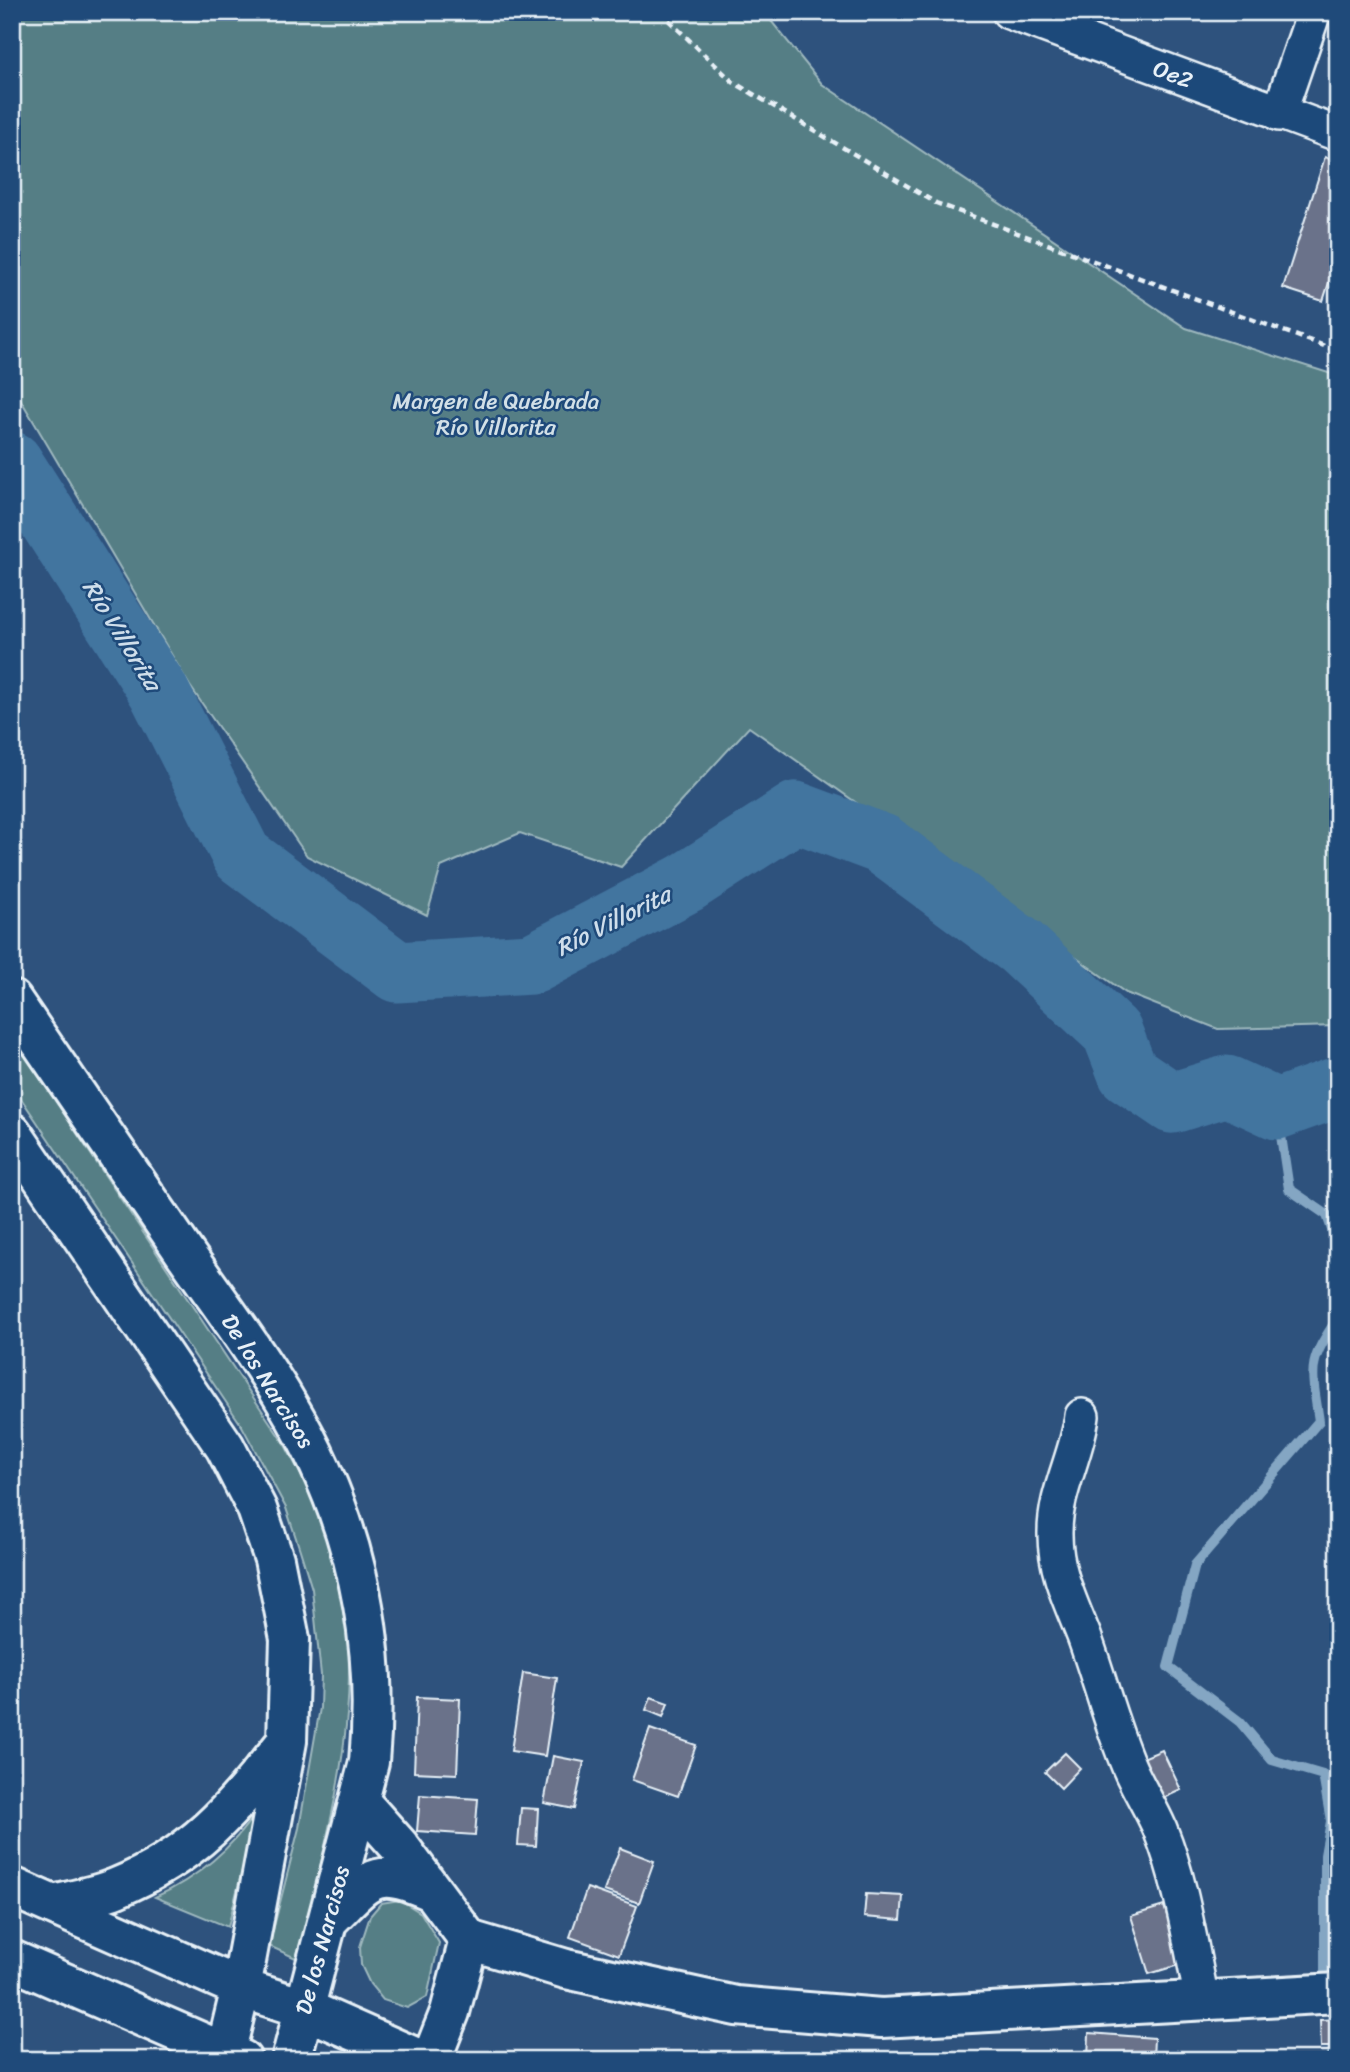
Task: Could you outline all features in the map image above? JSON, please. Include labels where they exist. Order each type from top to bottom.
[{"type":"main road","name":"De los Narcisos","points":[[12,1000],[286,1402],[343,1521],[366,1616],[372,1712],[369,1762],[291,2060]]},
{"type":"main road","points":[[12,1133],[225,1447],[257,1509],[274,1559],[290,1639],[287,1741],[241,1988],[234,2057],[12,1960]]},
{"type":"main road","points":[[53,1905],[114,1889],[192,1846],[233,1808],[287,1741]]},
{"type":"main road","points":[[359,1801],[400,1847],[469,1940],[566,1969],[736,2006],[881,2018],[1338,1993]]},
{"type":"main road","points":[[328,1921],[366,1883],[387,1878],[403,1878],[431,1891]]},
{"type":"main road","points":[[12,1887],[241,1988],[303,2008],[421,2060]]},
{"type":"main road","points":[[432,2060],[450,2012],[469,1940]]},
{"type":"street","name":"Oe2","points":[[1009,12],[1338,134]]},
{"type":"street","points":[[1279,114],[1314,12]]},
{"type":"street","points":[[1082,1416],[1079,1440],[1062,1483],[1055,1534],[1060,1577],[1129,1767],[1160,1829],[1178,1881],[1202,2000]]},
{"type":"path","points":[[660,12],[733,82],[936,203],[1338,351]]},
{"type":"green space","name":"Margen de Quebrada Río Villorita","points":[[12,12],[764,12],[822,84],[1186,328],[1338,376],[1338,1026],[1218,1029],[1126,993],[749,727],[621,867],[520,833],[441,867],[427,915],[307,856],[190,686],[12,385]]},
{"type":"green space","points":[[12,1036],[285,1445],[309,1490],[323,1526],[336,1570],[345,1619],[349,1652],[348,1706],[332,1815],[298,1959],[269,1946],[299,1828],[320,1708],[321,1675],[312,1589],[300,1550],[286,1508],[242,1426],[12,1085]]},
{"type":"green space","points":[[257,1810],[228,1927],[155,1897],[185,1881],[212,1861],[237,1837]]},
{"type":"green space","points":[[400,1900],[421,1913],[439,1943],[427,1997],[407,2008],[383,2000],[370,1984],[361,1965],[360,1947],[370,1916],[381,1903]]},
{"type":"building","points":[[1325,157],[1338,161],[1338,255],[1323,301],[1283,288]]},
{"type":"building","points":[[523,1673],[557,1678],[545,1756],[511,1751]]},
{"type":"building","points":[[417,1697],[460,1699],[457,1774],[414,1772]]},
{"type":"building","points":[[651,1697],[668,1703],[663,1717],[646,1710]]},
{"type":"building","points":[[650,1729],[696,1745],[678,1796],[632,1780]]},
{"type":"building","points":[[1162,1750],[1181,1790],[1157,1801],[1138,1760]]},
{"type":"building","points":[[1065,1753],[1080,1768],[1061,1788],[1045,1772]]},
{"type":"building","points":[[553,1756],[584,1762],[574,1809],[544,1803]]},
{"type":"building","points":[[420,1795],[478,1799],[475,1835],[417,1831]]},
{"type":"building","points":[[521,1808],[538,1809],[536,1846],[518,1845]]},
{"type":"building","points":[[620,1848],[654,1861],[639,1903],[604,1891]]},
{"type":"building","points":[[587,1888],[637,1906],[619,1955],[570,1937]]},
{"type":"building","points":[[866,1894],[903,1896],[901,1920],[864,1917]]},
{"type":"building","points":[[1164,1906],[1182,1964],[1149,1974],[1131,1916]]},
{"type":"building","points":[[1338,2019],[1338,2047],[1321,2047],[1320,2020]]},
{"type":"building","points":[[1089,2033],[1154,2038],[1153,2060],[1088,2060]]},
{"type":"building","points":[[794,2052],[860,2056],[988,2055],[987,2060],[793,2060]]},
{"type":"waterway","name":"Río Villorita","points":[[12,462],[158,690],[242,856],[397,972],[532,964],[686,883],[796,812],[882,844],[1021,947],[1112,1032],[1128,1073],[1172,1103],[1227,1086],[1277,1109],[1338,1087]]},
{"type":"waterway","points":[[1277,1109],[1289,1189],[1327,1215],[1338,1247]]},
{"type":"waterway","points":[[1325,1975],[1325,1855],[1331,1821],[1323,1775],[1272,1760],[1240,1722],[1168,1667],[1195,1565],[1319,1421],[1314,1366],[1321,1346],[1338,1318]]},
{"type":"waterway","points":[[1332,2054],[1334,2060]]}]
